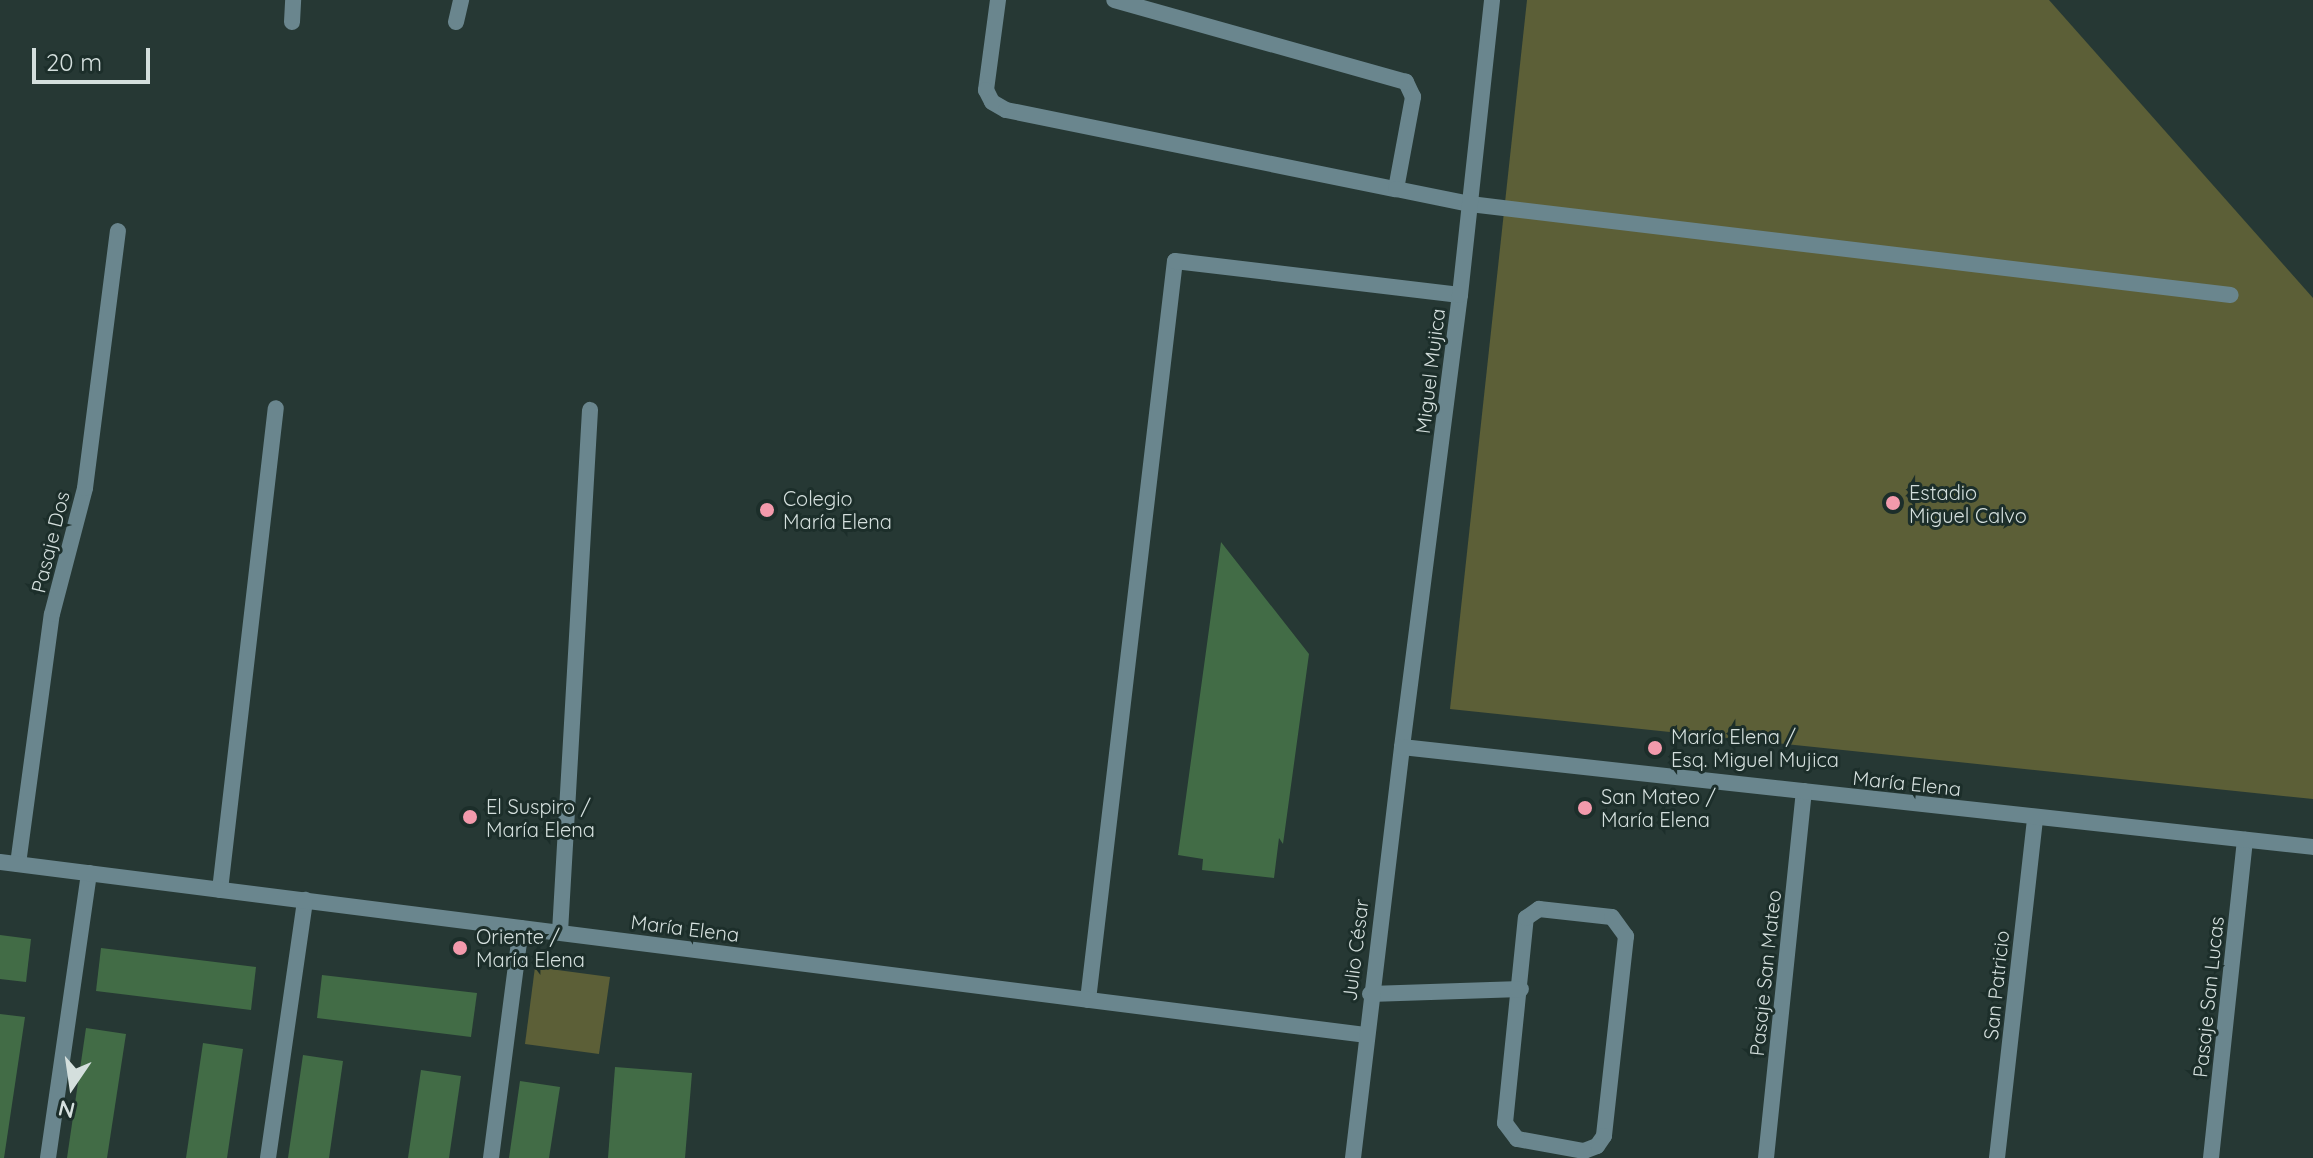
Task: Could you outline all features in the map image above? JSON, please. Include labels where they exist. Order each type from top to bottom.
[{"type":"street","points":[[292,22],[293,0]]},
{"type":"street","points":[[456,22],[461,0]]},
{"type":"street","points":[[998,0],[986,90],[992,102],[1006,110],[1470,204],[2231,295]]},
{"type":"street","points":[[1114,0],[1406,82],[1413,97],[1396,189]]},
{"type":"street","name":"Miguel Mujica","points":[[1402,747],[1460,295],[1492,0]]},
{"type":"street","name":"Pasaje Dos","points":[[18,864],[52,614],[85,488],[118,231]]},
{"type":"street","points":[[1088,1000],[1175,261],[1460,295]]},
{"type":"street","points":[[220,890],[276,408]]},
{"type":"street","points":[[560,932],[590,410]]},
{"type":"street","name":"María Elena","points":[[1402,747],[2313,847]]},
{"type":"street","name":"Julio César","points":[[1353,1158],[1365,1035],[1402,747]]},
{"type":"street","name":"Pasaje San Mateo","points":[[1766,1158],[1804,791]]},
{"type":"street","name":"San Patricio","points":[[1997,1158],[2035,817]]},
{"type":"street","name":"Pasaje San Lucas","points":[[2211,1158],[2245,840]]},
{"type":"street","name":"María Elena","points":[[0,862],[1365,1035]]},
{"type":"street","points":[[48,1158],[89,873]]},
{"type":"street","points":[[268,1158],[305,900]]},
{"type":"street","points":[[1539,909],[1612,917],[1621,925],[1626,936],[1604,1136],[1597,1146],[1584,1151],[1517,1139],[1505,1123],[1521,989],[1526,918],[1532,912],[1539,909]]},
{"type":"street","points":[[491,1158],[521,928]]},
{"type":"street","points":[[1370,994],[1521,989]]},
{"type":"green space","name":"Estadio Miguel Calvo","points":[[1527,0],[2049,0],[2313,298],[2313,799],[1450,709]]},
{"type":"green space","points":[[535,967],[610,977],[599,1054],[525,1044]]},
{"type":"building","points":[[1221,542],[1309,654],[1283,844],[1279,838],[1274,878],[1202,870],[1203,859],[1178,855]]},
{"type":"building","points":[[0,935],[31,939],[26,982],[0,979]]},
{"type":"building","points":[[101,948],[256,967],[251,1010],[96,991]]},
{"type":"building","points":[[322,975],[477,993],[471,1037],[317,1018]]},
{"type":"building","points":[[0,1014],[25,1017],[4,1158],[0,1158]]},
{"type":"building","points":[[86,1028],[126,1034],[107,1158],[67,1158]]},
{"type":"building","points":[[203,1043],[243,1049],[227,1158],[186,1158]]},
{"type":"building","points":[[303,1055],[343,1061],[329,1158],[288,1158]]},
{"type":"building","points":[[615,1067],[692,1073],[685,1158],[608,1158]]},
{"type":"building","points":[[421,1070],[461,1076],[449,1158],[408,1158]]},
{"type":"building","points":[[520,1081],[560,1087],[549,1158],[509,1158]]},
{"type":"place","name":"Estadio Miguel Calvo","points":[[1893,503]]},
{"type":"place","name":"Colegio María Elena","points":[[767,510]]},
{"type":"place","name":"María Elena / Esq. Miguel Mujica","points":[[1655,748]]},
{"type":"place","name":"San Mateo / María Elena","points":[[1585,808]]},
{"type":"place","name":"El Suspiro / María Elena","points":[[470,817]]},
{"type":"place","name":"Oriente / María Elena","points":[[460,948]]}]
